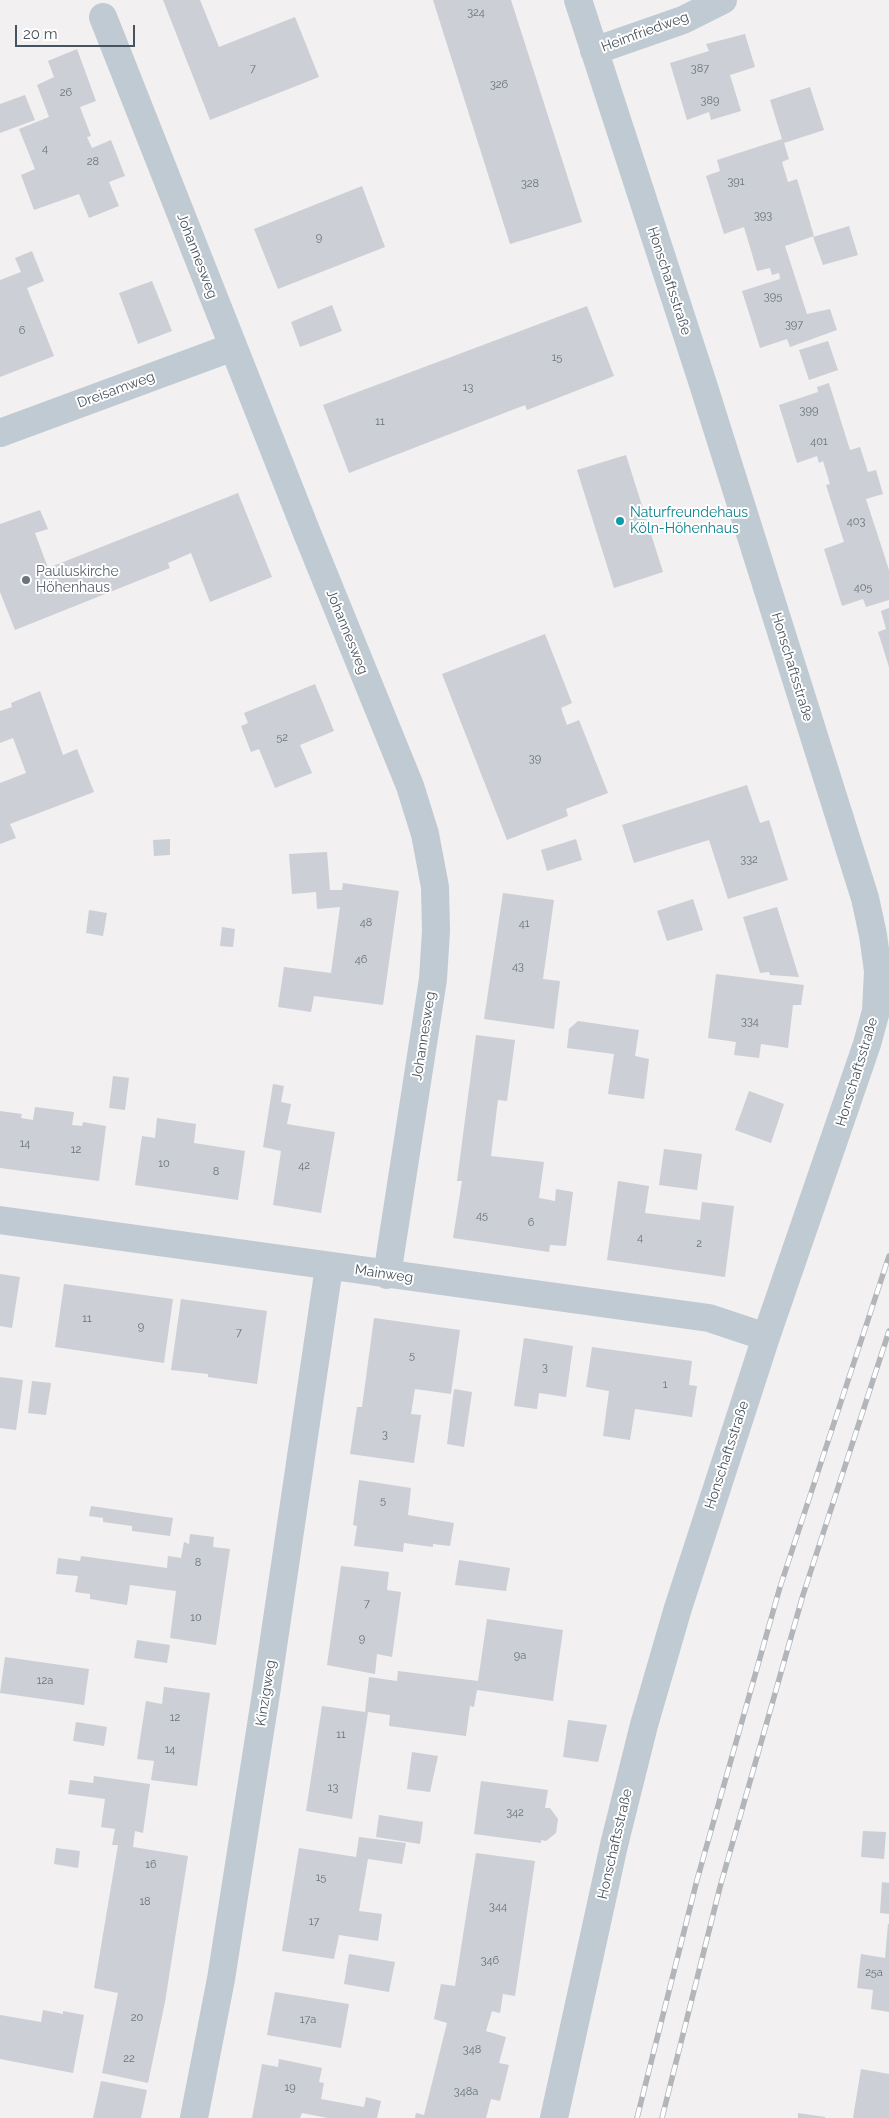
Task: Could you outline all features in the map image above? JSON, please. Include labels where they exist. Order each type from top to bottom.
[{"type":"street","name":"Honschaftsstraße","points":[[554,2118],[614,1845],[644,1725],[678,1608],[766,1337],[867,1044],[876,1011],[878,971],[873,935],[862,889],[703,384],[578,0]]},
{"type":"street","name":"Heimfriedweg","points":[[594,51],[683,20],[723,0]]},
{"type":"street","name":"Johannesweg","points":[[103,16],[233,347],[410,786],[425,834],[435,887],[436,931],[432,979],[387,1275]]},
{"type":"street","name":"Dreisamweg","points":[[0,433],[233,347]]},
{"type":"street","name":"Mainweg","points":[[0,1220],[708,1318],[766,1337]]},
{"type":"street","name":"Kinzigweg","points":[[194,2118],[221,1979],[267,1688],[329,1267]]},
{"type":"building","points":[[163,0],[200,0],[219,47],[295,17],[319,77],[210,120]]},
{"type":"building","points":[[433,0],[511,0],[582,222],[510,244]]},
{"type":"building","points":[[745,34],[755,67],[730,75],[741,111],[711,120],[709,112],[687,120],[670,63],[709,51],[706,44]]},
{"type":"building","points":[[77,49],[96,101],[80,107],[91,136],[87,137],[92,148],[111,140],[125,176],[109,182],[119,206],[89,218],[79,194],[34,210],[21,175],[35,169],[19,129],[49,117],[37,85],[54,77],[48,61]]},
{"type":"building","points":[[810,87],[824,130],[784,143],[789,159],[782,162],[788,182],[797,179],[814,236],[785,246],[807,314],[830,309],[837,330],[790,347],[787,339],[760,348],[742,291],[780,279],[779,273],[772,275],[770,268],[757,271],[744,227],[724,234],[706,176],[720,171],[717,160],[782,139],[770,100]]},
{"type":"building","points":[[25,95],[35,120],[0,133],[0,104]]},
{"type":"building","points":[[362,186],[385,247],[278,289],[254,229]]},
{"type":"building","points":[[849,226],[858,255],[823,265],[813,237]]},
{"type":"building","points":[[32,251],[44,281],[27,288],[54,356],[0,377],[0,280],[21,272],[15,258]]},
{"type":"building","points":[[152,281],[172,331],[138,344],[119,293]]},
{"type":"building","points":[[332,305],[342,331],[300,347],[291,322]]},
{"type":"building","points":[[587,306],[614,376],[527,410],[525,405],[349,473],[323,405]]},
{"type":"building","points":[[828,341],[838,370],[809,380],[799,350]]},
{"type":"building","points":[[829,383],[850,450],[860,447],[868,472],[876,470],[883,494],[866,499],[889,570],[889,600],[866,607],[863,599],[842,606],[824,549],[844,542],[826,485],[830,484],[823,461],[819,463],[817,456],[797,463],[779,405],[818,392],[817,387]]},
{"type":"building","name":"Naturfreundehaus Köln-Höhenhaus","points":[[626,455],[663,572],[614,588],[577,470]]},
{"type":"building","points":[[238,493],[272,577],[210,602],[191,553],[168,563],[170,568],[15,630],[0,592],[0,524],[40,510],[48,529],[35,533],[48,568]]},
{"type":"building","points":[[889,608],[889,667],[878,632],[886,629],[881,611]]},
{"type":"building","points":[[545,634],[572,703],[561,708],[567,725],[579,720],[608,793],[566,809],[568,816],[507,840],[442,674]]},
{"type":"building","points":[[315,684],[334,731],[300,745],[312,773],[275,788],[259,749],[251,752],[241,726],[248,723],[244,713]]},
{"type":"building","points":[[40,691],[63,755],[77,749],[94,792],[10,824],[16,838],[0,844],[0,783],[26,773],[13,738],[0,743],[0,711],[12,707],[11,703]]},
{"type":"building","points":[[747,785],[760,823],[769,820],[788,880],[728,899],[709,840],[634,863],[622,825]]},
{"type":"building","points":[[170,839],[170,855],[154,856],[153,840]]},
{"type":"building","points":[[576,839],[582,860],[547,871],[541,850]]},
{"type":"building","points":[[327,852],[330,890],[342,890],[343,883],[399,891],[383,1005],[314,996],[311,1012],[278,1007],[284,967],[331,973],[340,907],[317,909],[316,892],[292,894],[289,854]]},
{"type":"building","points":[[503,893],[554,900],[543,979],[560,981],[554,1029],[484,1019]]},
{"type":"building","points":[[693,899],[703,930],[667,941],[657,911]]},
{"type":"building","points":[[777,907],[799,977],[770,975],[769,972],[760,973],[743,917]]},
{"type":"building","points":[[89,910],[107,913],[103,936],[86,933]]},
{"type":"building","points":[[222,927],[235,929],[233,947],[220,946]]},
{"type":"building","points":[[716,974],[804,985],[801,1005],[793,1005],[788,1048],[761,1044],[759,1058],[734,1055],[736,1042],[708,1038]]},
{"type":"building","points":[[578,1021],[639,1030],[635,1056],[649,1059],[644,1099],[608,1094],[614,1054],[567,1048],[569,1029]]},
{"type":"building","points":[[476,1035],[515,1040],[507,1101],[498,1100],[491,1156],[544,1162],[539,1198],[555,1201],[556,1189],[573,1192],[566,1246],[550,1245],[549,1252],[453,1238],[462,1181],[457,1181]]},
{"type":"building","points":[[113,1076],[129,1078],[125,1110],[109,1108]]},
{"type":"building","points":[[273,1084],[284,1086],[281,1102],[291,1104],[287,1124],[335,1132],[321,1213],[273,1205],[281,1151],[263,1147]]},
{"type":"building","points":[[749,1091],[784,1104],[771,1143],[735,1130]]},
{"type":"building","points":[[35,1107],[74,1112],[72,1125],[82,1126],[83,1122],[106,1126],[99,1181],[0,1168],[0,1111],[22,1114],[21,1118],[33,1120]]},
{"type":"building","points":[[157,1118],[196,1124],[194,1143],[245,1151],[238,1200],[135,1185],[142,1136],[155,1138]]},
{"type":"building","points":[[664,1149],[702,1154],[697,1190],[659,1185]]},
{"type":"building","points":[[618,1181],[649,1186],[645,1213],[700,1220],[702,1202],[734,1206],[725,1277],[607,1260]]},
{"type":"building","points":[[0,1274],[20,1277],[12,1328],[0,1326]]},
{"type":"building","points":[[64,1284],[173,1299],[164,1363],[55,1347]]},
{"type":"building","points":[[181,1299],[267,1311],[257,1384],[208,1377],[208,1374],[171,1370]]},
{"type":"building","points":[[374,1318],[460,1330],[451,1394],[415,1389],[411,1414],[421,1415],[414,1463],[350,1454],[357,1407],[362,1407]]},
{"type":"building","points":[[524,1338],[573,1346],[566,1397],[539,1393],[537,1409],[514,1406]]},
{"type":"building","points":[[592,1347],[692,1361],[689,1385],[697,1386],[692,1417],[635,1409],[630,1440],[603,1436],[609,1391],[586,1387]]},
{"type":"building","points":[[0,1377],[23,1380],[16,1430],[0,1428]]},
{"type":"building","points":[[32,1381],[51,1383],[46,1415],[28,1413]]},
{"type":"building","points":[[454,1389],[472,1392],[464,1447],[447,1444]]},
{"type":"building","points":[[359,1480],[411,1488],[408,1515],[454,1523],[450,1546],[433,1544],[433,1547],[404,1543],[403,1552],[354,1546],[357,1526],[353,1525]]},
{"type":"building","points":[[91,1506],[173,1518],[170,1536],[132,1531],[132,1526],[103,1522],[103,1518],[89,1516]]},
{"type":"building","points":[[190,1534],[214,1537],[213,1547],[230,1549],[216,1645],[170,1638],[176,1591],[130,1585],[127,1605],[90,1599],[90,1594],[75,1592],[78,1576],[56,1574],[58,1558],[80,1561],[81,1556],[167,1568],[168,1556],[181,1558],[184,1542],[189,1544]]},
{"type":"building","points":[[459,1560],[510,1568],[506,1591],[455,1585]]},
{"type":"building","points":[[341,1566],[389,1572],[387,1590],[401,1592],[392,1657],[377,1654],[375,1674],[327,1665]]},
{"type":"building","points":[[487,1619],[563,1630],[553,1701],[477,1690],[474,1707],[470,1706],[466,1736],[389,1726],[390,1715],[368,1712],[352,1819],[306,1811],[322,1706],[365,1712],[369,1677],[397,1681],[398,1671],[478,1681]]},
{"type":"building","points":[[137,1640],[170,1645],[167,1663],[134,1658]]},
{"type":"building","points":[[5,1657],[89,1669],[84,1705],[0,1693]]},
{"type":"building","points":[[164,1687],[210,1693],[197,1786],[151,1780],[154,1761],[137,1759],[146,1701],[162,1704]]},
{"type":"building","points":[[568,1720],[607,1725],[598,1762],[563,1757]]},
{"type":"building","points":[[76,1722],[107,1727],[104,1746],[73,1741]]},
{"type":"building","points":[[412,1752],[438,1756],[430,1792],[407,1789]]},
{"type":"building","points":[[94,1776],[150,1784],[143,1833],[135,1831],[133,1847],[188,1856],[165,2002],[148,2083],[102,2073],[118,1993],[94,1988],[118,1845],[112,1845],[115,1829],[101,1827],[105,1799],[68,1794],[70,1780],[93,1783]]},
{"type":"building","points":[[481,1781],[548,1790],[545,1808],[550,1808],[558,1819],[556,1833],[546,1841],[541,1840],[541,1843],[474,1834]]},
{"type":"building","points":[[379,1815],[423,1822],[420,1844],[376,1837]]},
{"type":"building","points":[[863,1831],[886,1832],[884,1859],[861,1857]]},
{"type":"building","points":[[359,1837],[406,1843],[402,1864],[368,1859],[359,1911],[382,1914],[378,1941],[339,1935],[334,1959],[282,1951],[299,1848],[356,1857]]},
{"type":"building","points":[[56,1848],[80,1851],[78,1868],[54,1864]]},
{"type":"building","points":[[476,1853],[535,1861],[515,1996],[503,1994],[500,2013],[492,2011],[486,2031],[506,2037],[499,2063],[509,2065],[500,2101],[491,2099],[486,2118],[415,2118],[416,2113],[424,2115],[447,2023],[434,2019],[441,1984],[455,1986]]},
{"type":"building","points":[[882,1882],[889,1883],[889,1914],[880,1913]]},
{"type":"building","points":[[888,1924],[889,2012],[871,2009],[873,1990],[857,1988],[861,1954],[885,1958]]},
{"type":"building","points":[[349,1954],[395,1962],[389,1992],[344,1984]]},
{"type":"building","points":[[275,1992],[349,2004],[341,2048],[267,2035]]},
{"type":"building","points":[[43,2010],[63,2014],[63,2011],[84,2015],[73,2073],[0,2059],[0,2015],[41,2022]]},
{"type":"building","points":[[279,2059],[322,2068],[319,2082],[324,2083],[321,2099],[364,2107],[366,2097],[381,2101],[377,2118],[328,2118],[302,2113],[300,2118],[252,2118],[262,2064],[278,2067]]},
{"type":"building","points":[[861,2069],[889,2074],[889,2118],[853,2118]]},
{"type":"building","points":[[101,2081],[147,2090],[141,2118],[93,2118]]},
{"type":"building","points":[[798,2113],[825,2117],[825,2118],[798,2118]]},
{"type":"railway","points":[[637,2118],[697,1880],[780,1587],[889,1256]]},
{"type":"railway","points":[[662,2118],[720,1887],[803,1595],[889,1331]]},
{"type":"place","name":"Naturfreundehaus Köln-Höhenhaus","points":[[620,521]]},
{"type":"place","name":"Pauluskirche Höhenhaus","points":[[26,580]]}]
